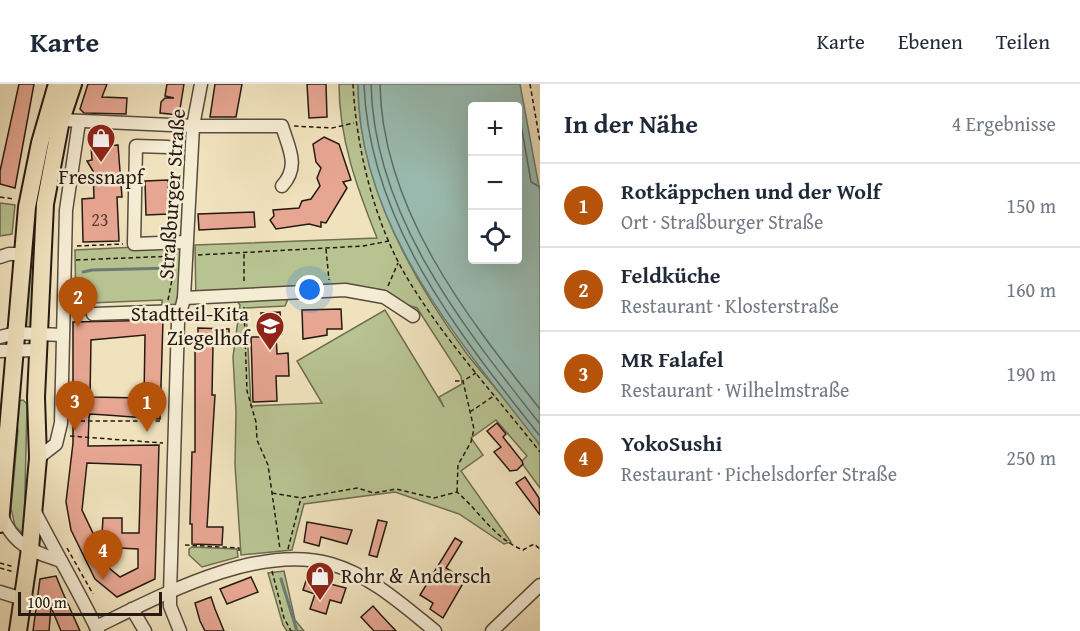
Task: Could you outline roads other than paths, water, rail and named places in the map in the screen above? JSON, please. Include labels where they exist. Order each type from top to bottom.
[{"type":"main road","points":[[1,518],[12,396],[8,335],[33,174],[57,84]]},
{"type":"main road","points":[[18,631],[30,549],[38,458],[36,397],[43,227],[50,172],[61,120],[72,84]]},
{"type":"main road","points":[[12,396],[26,394],[36,397]]},
{"type":"street","name":"Straßburger Straße","points":[[180,631],[170,606],[170,594],[180,311],[184,298],[193,126],[201,84]]},
{"type":"street","points":[[61,120],[193,126],[282,126],[293,163],[289,177],[282,186]]},
{"type":"street","points":[[38,458],[56,444],[60,436],[65,237],[72,169],[80,122]]},
{"type":"street","points":[[168,147],[136,146],[134,244],[186,242]]},
{"type":"street","points":[[50,172],[72,169]]},
{"type":"street","points":[[0,257],[22,254]]},
{"type":"street","points":[[184,298],[330,291],[363,292],[384,297],[413,316]]},
{"type":"street","points":[[93,314],[180,311]]},
{"type":"street","points":[[8,351],[62,334]]},
{"type":"street","points":[[8,335],[38,342]]},
{"type":"street","points":[[34,510],[61,561],[73,578],[97,629],[132,609],[212,576],[255,563],[277,559],[302,559],[332,564],[359,575],[435,631]]},
{"type":"street","points":[[1,518],[8,532],[30,549],[61,561]]},
{"type":"street","points":[[492,631],[540,585]]},
{"type":"street","points":[[0,592],[23,599]]},
{"type":"street","points":[[132,609],[146,631]]},
{"type":"water","points":[[358,84],[520,84],[540,192],[540,445],[447,322],[394,233],[375,186],[362,136]]},
{"type":"waterway","points":[[83,272],[172,268]]},
{"type":"waterway","points":[[281,579],[297,631]]},
{"type":"place","name":"Fressnapf","points":[[101,164]]},
{"type":"place","name":"Feldküche","points":[[78,327]]},
{"type":"place","name":"Stadtteil-Kita Ziegelhof","points":[[270,352]]},
{"type":"place","name":"MR Falafel","points":[[75,431]]},
{"type":"place","name":"Rotkäppchen und der Wolf","points":[[147,432]]},
{"type":"place","name":"YokoSushi","points":[[103,580]]},
{"type":"place","name":"Rohr & Andersch","points":[[320,602]]}]
